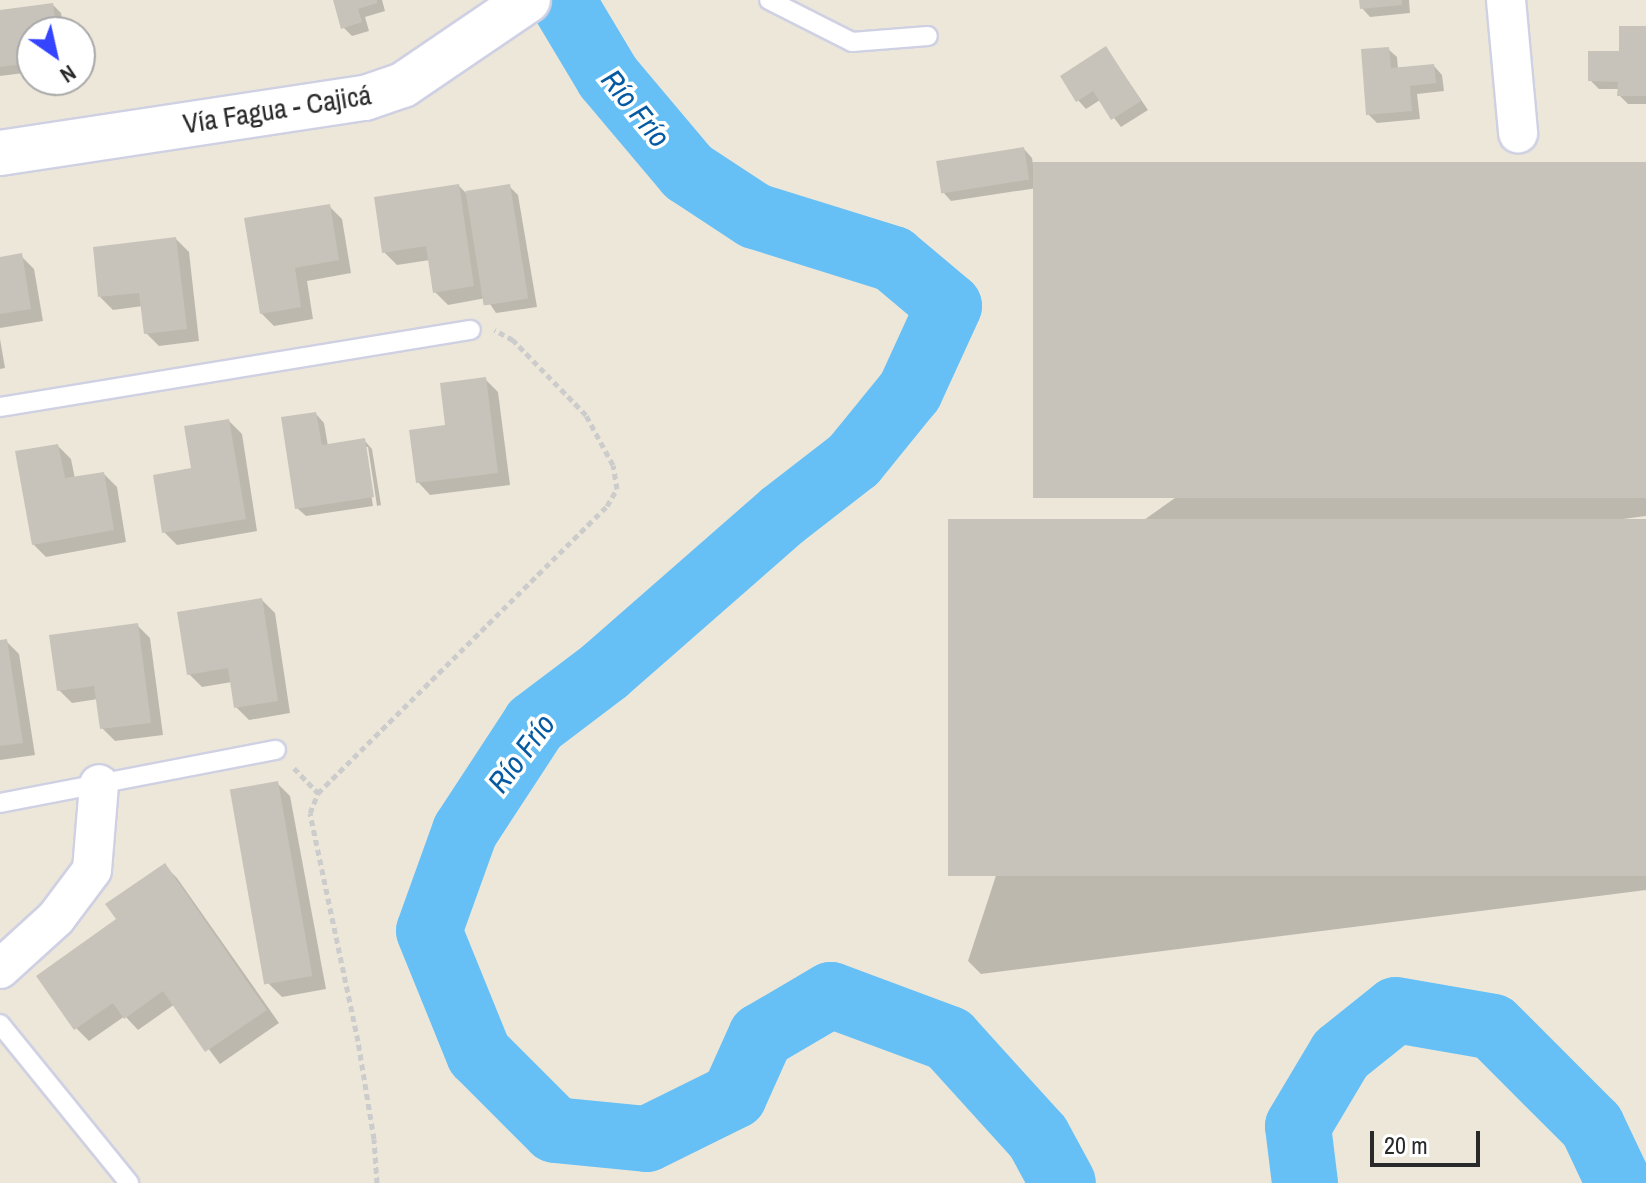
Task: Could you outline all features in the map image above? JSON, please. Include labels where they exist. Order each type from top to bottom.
[{"type":"street","points":[[1506,0],[1518,133]]},
{"type":"street","name":"Vía Fagua - Cajicá","points":[[0,153],[365,98],[403,85],[513,10]]},
{"type":"street","points":[[0,969],[56,918],[92,870],[99,784]]},
{"type":"lane","points":[[769,0],[852,42],[928,36]]},
{"type":"lane","points":[[0,407],[471,330]]},
{"type":"lane","points":[[0,803],[276,750]]},
{"type":"lane","points":[[0,1024],[129,1183]]},
{"type":"path","points":[[377,1183],[374,1139],[358,1041],[310,813],[318,793],[607,506],[617,489],[613,465],[586,415],[513,340],[497,330],[482,327],[471,330]]},
{"type":"path","points":[[276,750],[318,793]]},
{"type":"building","points":[[333,0],[377,0],[377,3],[358,9],[362,22],[341,29]]},
{"type":"building","points":[[1359,0],[1402,0],[1402,5],[1360,9]]},
{"type":"building","points":[[53,3],[55,16],[16,16],[16,65],[0,67],[0,10]]},
{"type":"building","points":[[1619,26],[1646,26],[1646,96],[1617,96],[1618,82],[1588,81],[1588,51],[1619,51]]},
{"type":"building","points":[[1106,46],[1141,101],[1111,120],[1093,91],[1076,102],[1060,76]]},
{"type":"building","points":[[1389,47],[1391,68],[1434,64],[1436,83],[1410,86],[1412,111],[1366,115],[1361,49]]},
{"type":"building","points":[[1024,147],[1029,180],[941,194],[936,161]]},
{"type":"building","points":[[1033,162],[1646,162],[1646,498],[1033,498]]},
{"type":"building","points":[[459,184],[474,286],[433,293],[426,246],[382,253],[374,197]]},
{"type":"building","points":[[510,184],[528,299],[484,306],[466,191]]},
{"type":"building","points":[[330,204],[339,260],[295,268],[301,307],[260,314],[244,218]]},
{"type":"building","points":[[176,237],[187,329],[144,334],[139,293],[98,297],[93,247]]},
{"type":"building","points":[[22,253],[31,309],[0,314],[0,257]]},
{"type":"building","points":[[486,377],[498,473],[416,483],[409,430],[445,425],[440,383]]},
{"type":"building","points":[[316,412],[322,445],[365,438],[374,497],[295,509],[281,417]]},
{"type":"building","points":[[229,419],[246,519],[162,533],[153,475],[191,468],[184,426]]},
{"type":"building","points":[[58,444],[65,478],[104,472],[114,530],[32,545],[15,451]]},
{"type":"building","points":[[948,519],[1646,519],[1646,876],[948,876]]},
{"type":"building","points":[[262,598],[278,701],[234,708],[228,668],[187,675],[177,612]]},
{"type":"building","points":[[138,623],[151,723],[100,729],[94,686],[57,691],[49,635]]},
{"type":"building","points":[[7,639],[23,743],[0,746],[0,640]]},
{"type":"building","points":[[278,781],[312,976],[264,985],[230,790]]},
{"type":"building","points":[[165,863],[267,1010],[205,1052],[163,991],[124,1019],[113,1003],[74,1030],[36,976],[116,919],[105,904]]},
{"type":"waterway","name":"Río Frío","points":[[562,0],[608,77],[688,172],[755,216],[893,259],[949,306],[910,391],[854,460],[783,515],[605,671],[535,724],[465,831],[429,931],[479,1054],[555,1130],[647,1139],[734,1096],[761,1036],[831,995],[949,1039],[1038,1137],[1063,1183]]},
{"type":"waterway","name":"Río Frío","points":[[1305,1183],[1298,1126],[1341,1054],[1396,1010],[1493,1027],[1592,1126],[1619,1183]]}]
